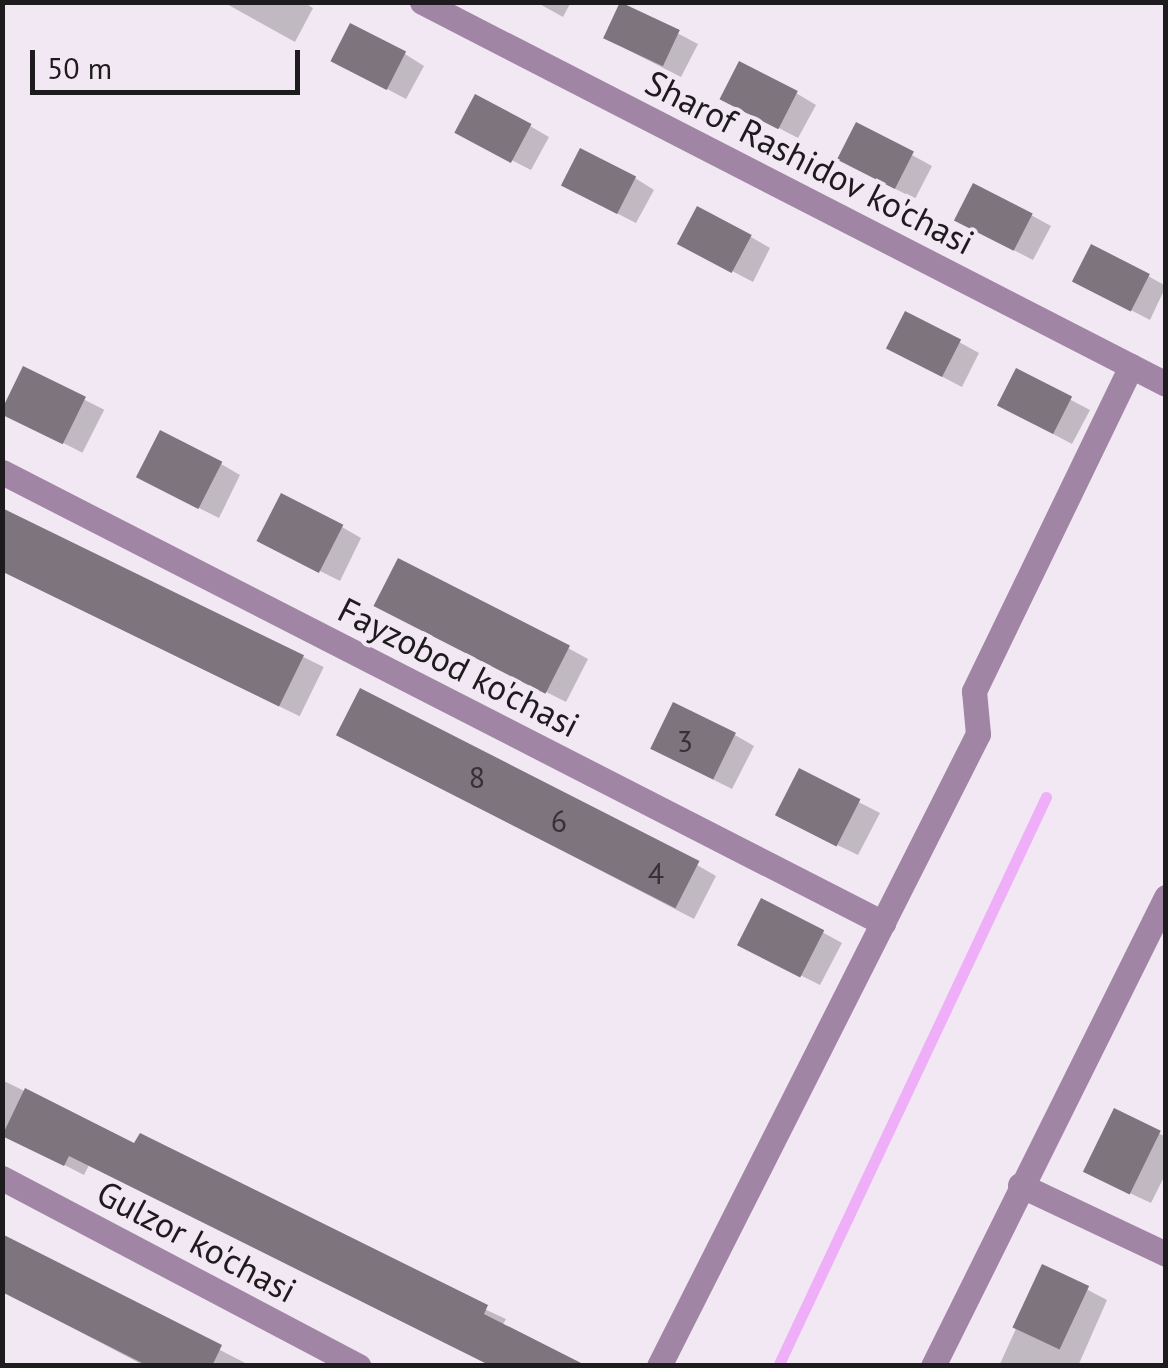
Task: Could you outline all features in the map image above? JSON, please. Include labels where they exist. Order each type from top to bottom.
[{"type":"street","name":"Sharof Rashidov ko'chasi","points":[[422,2],[1166,384]]},
{"type":"street","points":[[660,1366],[978,734],[974,691],[1131,366]]},
{"type":"street","name":"Fayzobod ko'chasi","points":[[2,472],[883,924]]},
{"type":"street","points":[[934,1366],[1020,1184],[1166,898]]},
{"type":"street","name":"Gulzor ko'chasi","points":[[2,1178],[358,1366]]},
{"type":"street","points":[[1020,1184],[1166,1254]]},
{"type":"building","points":[[620,2],[680,30],[663,66],[603,38]]},
{"type":"building","points":[[350,23],[406,52],[387,90],[330,61]]},
{"type":"building","points":[[739,61],[798,91],[778,129],[719,99]]},
{"type":"building","points":[[475,94],[532,124],[511,163],[454,133]]},
{"type":"building","points":[[856,122],[914,152],[895,189],[837,159]]},
{"type":"building","points":[[580,148],[636,177],[617,214],[561,185]]},
{"type":"building","points":[[973,183],[1033,213],[1014,251],[954,220]]},
{"type":"building","points":[[697,206],[752,235],[732,273],[677,244]]},
{"type":"building","points":[[1091,244],[1150,274],[1131,311],[1072,281]]},
{"type":"building","points":[[905,311],[961,340],[942,377],[886,348]]},
{"type":"building","points":[[23,366],[86,397],[63,444],[2,415]]},
{"type":"building","points":[[1016,368],[1072,397],[1053,434],[997,405]]},
{"type":"building","points":[[160,430],[222,462],[198,509],[136,477]]},
{"type":"building","points":[[281,493],[343,525],[319,573],[256,541]]},
{"type":"building","points":[[2,508],[304,655],[279,707],[2,571]]},
{"type":"building","points":[[398,558],[570,646],[545,694],[373,606]]},
{"type":"building","points":[[360,688],[699,861],[675,908],[336,735]]},
{"type":"building","points":[[673,702],[736,733],[713,779],[650,749]]},
{"type":"building","points":[[799,768],[860,799],[836,847],[775,815]]},
{"type":"building","points":[[761,898],[824,930],[800,977],[737,945]]},
{"type":"building","points":[[25,1088],[134,1143],[140,1133],[488,1305],[484,1314],[587,1366],[491,1366],[69,1156],[64,1166],[2,1136]]},
{"type":"building","points":[[1114,1108],[1161,1131],[1130,1195],[1083,1172]]},
{"type":"building","points":[[2,1234],[222,1345],[212,1366],[148,1366],[2,1292]]},
{"type":"building","points":[[1042,1264],[1089,1286],[1060,1349],[1012,1327]]},
{"type":"waterway","points":[[778,1366],[1046,797]]}]
